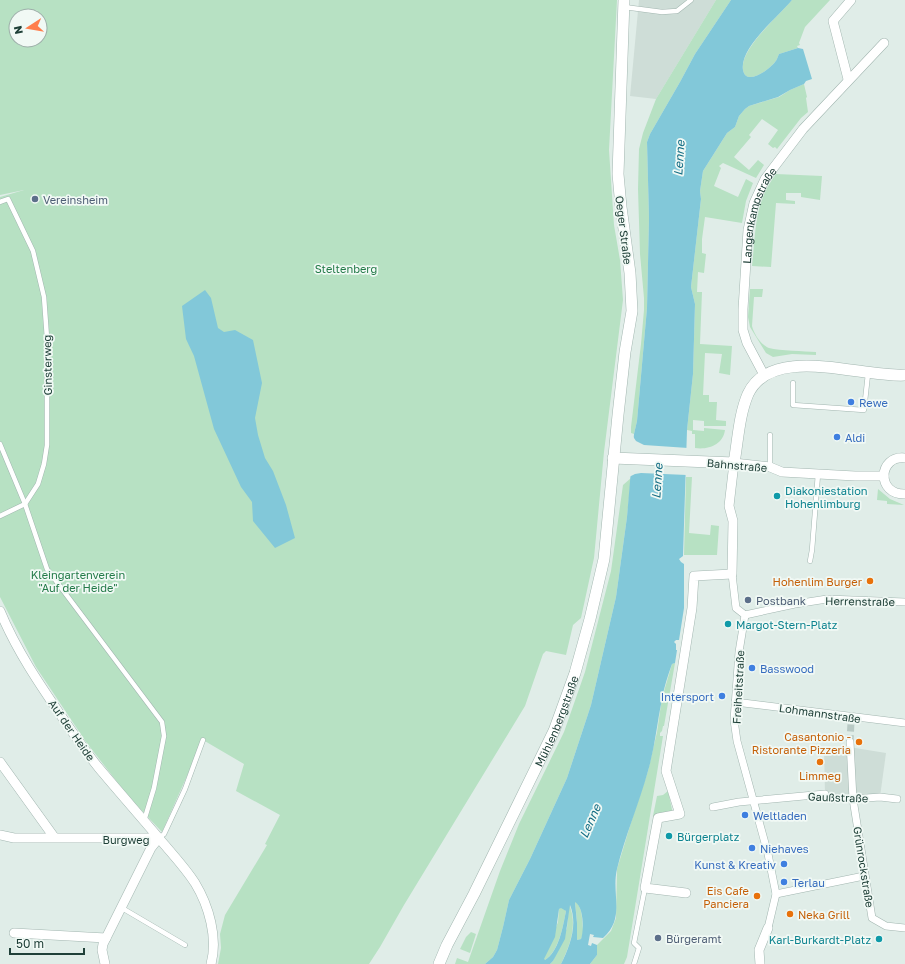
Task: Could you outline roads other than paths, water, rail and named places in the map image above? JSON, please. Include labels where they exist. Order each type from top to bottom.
[{"type":"street","points":[[848,79],[833,21],[851,0]]},
{"type":"street","name":"Oeger Straße","points":[[618,459],[624,360],[632,311],[630,273],[618,174],[624,4]]},
{"type":"street","name":"Langenkampstraße","points":[[764,375],[747,343],[743,330],[743,303],[748,230],[754,203],[765,179],[802,129],[848,79],[884,43]]},
{"type":"street","points":[[744,615],[736,608],[732,574],[733,521],[729,506],[741,417],[749,393],[764,375],[791,367],[822,366],[868,374],[905,376]]},
{"type":"street","points":[[905,458],[895,459],[890,462],[884,476],[885,482],[892,492],[905,494]]},
{"type":"street","name":"Bahnstraße","points":[[618,459],[734,463],[770,467],[782,472],[884,476]]},
{"type":"street","name":"Mühlenbergstraße","points":[[439,964],[447,945],[474,894],[554,731],[574,673],[590,619],[604,559],[618,459]]},
{"type":"street","points":[[686,893],[645,888],[658,818],[680,814],[666,771],[692,608],[694,576],[732,574]]},
{"type":"street","name":"Herrenstraße","points":[[744,615],[827,599],[905,602]]},
{"type":"street","name":"Auf der Heide","points":[[0,611],[24,657],[50,700],[96,765],[159,838]]},
{"type":"street","name":"Freiheitstraße","points":[[744,615],[739,652],[734,720],[737,741],[768,854],[776,894],[768,928],[759,950],[758,957],[760,964]]},
{"type":"street","name":"Lohmannstraße","points":[[735,702],[844,715],[851,720],[905,724]]},
{"type":"street","name":"Grünrockstraße","points":[[850,742],[853,799],[864,876],[872,918],[886,926],[905,928]]},
{"type":"street","points":[[0,762],[54,837]]},
{"type":"street","name":"Gaußstraße","points":[[754,800],[825,794],[825,798],[853,799],[880,797],[897,799]]},
{"type":"street","points":[[713,807],[754,800]]},
{"type":"street","name":"Burgweg","points":[[0,835],[14,838],[159,838],[195,884],[204,903],[213,932],[213,955],[211,964]]},
{"type":"street","points":[[105,964],[102,950],[106,938],[151,848],[159,838]]},
{"type":"street","points":[[776,894],[864,876]]},
{"type":"street","points":[[14,933],[106,938]]},
{"type":"lane","points":[[624,4],[662,12],[678,12],[691,0]]},
{"type":"lane","name":"Ginsterweg","points":[[0,202],[8,200],[33,252],[44,296],[48,338],[47,445],[44,464],[38,484],[26,504]]},
{"type":"lane","points":[[794,383],[793,405],[864,410],[868,374]]},
{"type":"lane","points":[[770,435],[770,467]]},
{"type":"lane","points":[[0,444],[26,504],[47,569],[162,722],[164,736],[154,788],[144,822]]},
{"type":"lane","points":[[810,561],[818,474]]},
{"type":"lane","points":[[0,516],[26,504]]},
{"type":"lane","points":[[159,838],[164,834],[185,789],[203,740]]},
{"type":"lane","points":[[634,964],[639,948],[634,943],[645,888]]},
{"type":"lane","points":[[122,908],[185,945]]},
{"type":"water","name":"Lenne","points":[[731,0],[792,0],[762,32],[747,52],[743,61],[743,70],[745,75],[749,77],[758,75],[772,65],[779,54],[798,48],[803,49],[812,79],[778,97],[749,106],[745,109],[739,116],[735,127],[727,133],[703,171],[691,287],[695,304],[693,374],[687,430],[683,556],[679,559],[684,564],[684,608],[679,640],[674,642],[677,650],[675,663],[672,664],[664,690],[650,762],[617,869],[616,914],[614,922],[610,930],[603,938],[593,937],[594,935],[590,934],[588,945],[591,946],[592,943],[597,945],[597,955],[590,964],[561,964],[572,935],[573,920],[570,905],[565,939],[550,964],[485,964],[493,957],[497,950],[509,900],[530,859],[567,778],[591,705],[616,597],[627,517],[647,308],[649,218],[647,142],[695,54]],"holes":[[[575,902],[582,914],[583,931],[581,939],[577,940]],[[561,908],[566,911],[560,938],[554,951],[545,960],[544,959],[555,937],[559,909]]]},
{"type":"water","points":[[205,290],[211,298],[218,328],[224,332],[235,330],[253,340],[262,383],[255,418],[258,435],[265,458],[273,471],[286,505],[295,538],[275,548],[253,521],[252,502],[241,487],[214,429],[194,356],[186,339],[182,306]]},
{"type":"tunnel","points":[[850,742],[851,722]]},
{"type":"place","name":"Vereinsheim","points":[[35,199]]},
{"type":"place","name":"Rewe","points":[[851,402]]},
{"type":"place","name":"Aldi","points":[[837,437]]},
{"type":"place","name":"Diakoniestation Hohenlimburg","points":[[777,496]]},
{"type":"place","name":"Hohenlim Burger","points":[[870,581]]},
{"type":"place","name":"Postbank","points":[[748,600]]},
{"type":"place","name":"Margot-Stern-Platz","points":[[728,624]]},
{"type":"place","name":"Basswood","points":[[752,668]]},
{"type":"place","name":"Intersport","points":[[722,696]]},
{"type":"place","name":"Casantonio - Ristorante Pizzeria","points":[[859,742]]},
{"type":"place","name":"Limmeg","points":[[820,762]]},
{"type":"place","name":"Weltladen","points":[[745,815]]},
{"type":"place","name":"Bürgerplatz","points":[[669,836]]},
{"type":"place","name":"Niehaves","points":[[752,848]]},
{"type":"place","name":"Kunst & Kreativ","points":[[784,864]]},
{"type":"place","name":"Terlau","points":[[784,882]]},
{"type":"place","name":"Eis Cafe Panciera","points":[[757,896]]},
{"type":"place","name":"Neka Grill","points":[[790,914]]},
{"type":"place","name":"Bürgeramt","points":[[658,938]]},
{"type":"place","name":"Karl-Burkardt-Platz","points":[[879,939]]},
{"type":"park label","name":"Steltenberg","points":[[346,268]]},
{"type":"park label","name":"Kleingartenverein \"Auf der Heide\"","points":[[78,580]]}]
